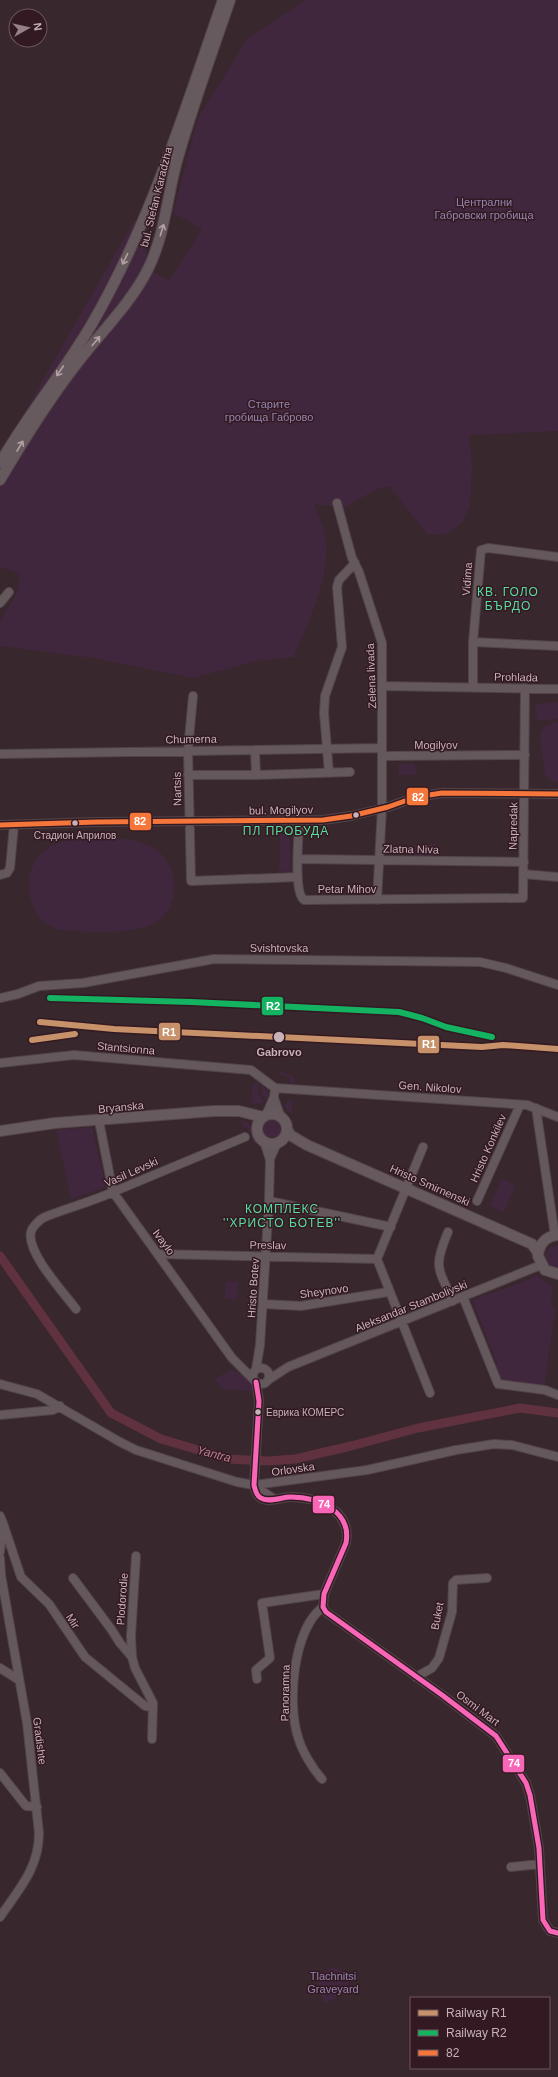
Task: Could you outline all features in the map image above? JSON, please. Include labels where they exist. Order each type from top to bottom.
[{"type":"main road","name":"bul. Stefan Karadzha","points":[[0,463],[96,315],[148,212],[162,177],[223,0]]},
{"type":"main road","name":"bul. Stefan Karadzha","points":[[0,480],[45,408],[84,354],[136,288],[156,249],[164,225],[177,162],[184,137],[230,0]]},
{"type":"main road","points":[[76,348],[84,354]]},
{"type":"main road","name":"Bryanska","points":[[0,1130],[55,1123],[98,1121],[214,1111],[264,1116]]},
{"type":"main road","points":[[245,1113],[257,1128],[259,1136],[268,1143],[278,1143],[284,1138],[287,1129],[285,1122],[273,1114],[264,1116],[257,1128]]},
{"type":"main road","name":"Hristo Smirnenski","points":[[287,1129],[290,1135],[307,1145],[532,1244]]},
{"type":"main road","name":"Hristo Smirnenski","points":[[278,1143],[307,1145]]},
{"type":"main road","points":[[554,1237],[532,1244],[538,1253],[541,1265],[547,1271],[558,1274]]},
{"type":"main road","points":[[538,1253],[541,1245],[554,1237]]},
{"type":"street","name":"Zelena livada","points":[[337,503],[354,563],[382,643],[382,808],[377,900]]},
{"type":"street","name":"Vidima","points":[[473,687],[473,642],[481,550],[488,548],[558,557]]},
{"type":"street","points":[[329,773],[324,731],[325,696],[342,647],[337,587],[339,580],[354,563]]},
{"type":"street","points":[[0,603],[8,592]]},
{"type":"street","points":[[473,642],[558,646]]},
{"type":"street","name":"Prohlada","points":[[383,686],[558,689]]},
{"type":"street","name":"Napredak","points":[[523,898],[525,688]]},
{"type":"street","name":"Nartsis","points":[[192,696],[188,750],[191,881],[298,877]]},
{"type":"street","name":"Chumerna","points":[[0,754],[327,749],[382,752]]},
{"type":"street","points":[[255,750],[256,775]]},
{"type":"street","name":"Mogilyov","points":[[382,752],[525,755]]},
{"type":"street","points":[[188,775],[256,775],[350,772]]},
{"type":"street","name":"bul. Mogilyov","points":[[0,825],[323,820],[351,816],[416,797],[442,793],[558,794]]},
{"type":"street","name":"Petar Mihov","points":[[299,821],[299,895],[304,900],[523,898]]},
{"type":"street","points":[[1,875],[7,873],[10,868],[14,824]]},
{"type":"street","name":"Zlatna Niva","points":[[298,859],[524,862]]},
{"type":"street","points":[[524,874],[558,877]]},
{"type":"street","name":"Svishtovska","points":[[0,998],[18,994],[39,986],[83,983],[214,958],[480,962],[506,968],[558,985]]},
{"type":"street","name":"Stantsionna","points":[[0,1063],[74,1055],[251,1070],[275,1088]]},
{"type":"street","points":[[275,1088],[274,1097],[281,1118]]},
{"type":"street","name":"Gen. Nikolov","points":[[275,1088],[520,1104],[536,1108],[558,1118]]},
{"type":"street","points":[[264,1116],[274,1097]]},
{"type":"street","name":"Hristo Konkilev","points":[[477,1201],[520,1104]]},
{"type":"street","points":[[536,1108],[554,1202],[554,1237]]},
{"type":"street","name":"Ivaylo","points":[[98,1121],[113,1192],[237,1365],[255,1381]]},
{"type":"street","name":"Vasil Levski","points":[[76,1309],[38,1258],[32,1243],[31,1232],[34,1226],[44,1217],[113,1192],[165,1169],[245,1137]]},
{"type":"street","name":"Hristo Botev","points":[[255,1381],[253,1376],[260,1369],[260,1345],[269,1202],[270,1160],[264,1141]]},
{"type":"street","name":"Hristo Botev","points":[[270,1160],[278,1143]]},
{"type":"street","points":[[423,1147],[377,1259],[388,1292],[430,1393]]},
{"type":"street","points":[[269,1202],[391,1227]]},
{"type":"street","points":[[448,1232],[438,1254],[438,1262],[453,1301]]},
{"type":"street","name":"Preslav","points":[[158,1254],[377,1259]]},
{"type":"street","name":"Aleksandar Stamboliyski","points":[[266,1381],[288,1367],[541,1265]]},
{"type":"street","name":"Sheynovo","points":[[263,1304],[301,1306],[388,1292]]},
{"type":"street","points":[[463,1297],[498,1384],[545,1390],[558,1395]]},
{"type":"street","points":[[237,1365],[260,1369],[268,1373],[259,1401]]},
{"type":"street","name":"Aleksandar Stamboliyski","points":[[260,1369],[288,1367]]},
{"type":"street","points":[[266,1381],[255,1381],[259,1401],[254,1485],[260,1498],[307,1498],[331,1508],[344,1519],[348,1535],[324,1594],[323,1607]]},
{"type":"street","name":"Orlovska","points":[[0,1384],[37,1394],[136,1450],[237,1482],[254,1485],[367,1470],[456,1450],[494,1444],[512,1445],[558,1457]]},
{"type":"street","points":[[0,1416],[53,1410],[60,1406]]},
{"type":"street","points":[[0,1552],[2,1520]]},
{"type":"street","name":"Mir","points":[[2,1520],[21,1577],[49,1604],[85,1658],[145,1706],[153,1707]]},
{"type":"street","name":"Plodorodie","points":[[132,1657],[131,1644],[136,1556]]},
{"type":"street","name":"Gradishte","points":[[0,1558],[1,1575],[27,1723],[37,1807],[39,1848],[32,1870],[0,1917]]},
{"type":"street","points":[[73,1578],[111,1629],[122,1647],[132,1657],[135,1668],[153,1707],[152,1739]]},
{"type":"street","name":"Buket","points":[[416,1677],[432,1668],[439,1658],[452,1612],[453,1583],[456,1580],[487,1578]]},
{"type":"street","points":[[257,1679],[256,1670],[270,1658],[262,1603],[324,1594]]},
{"type":"street","name":"Osmi Mart","points":[[323,1607],[326,1612],[348,1629],[496,1736],[528,1788],[532,1804],[540,1864],[543,1920],[550,1931],[558,1933]]},
{"type":"street","name":"Panoramna","points":[[322,1779],[298,1738],[293,1704],[298,1652],[309,1621],[323,1607]]},
{"type":"street","points":[[0,1668],[19,1680]]},
{"type":"street","points":[[0,1773],[26,1806],[37,1807]]},
{"type":"street","points":[[511,1867],[540,1864]]},
{"type":"green space","points":[[306,0],[558,0],[558,431],[469,435],[472,465],[470,507],[462,522],[447,534],[427,534],[389,486],[375,490],[344,508],[314,504],[323,526],[326,539],[325,570],[317,600],[294,657],[257,661],[193,678],[93,658],[0,646],[0,621],[17,593],[20,575],[4,567],[0,571],[0,455],[135,219],[152,272],[170,280],[202,229],[173,213],[198,118],[248,38]]},
{"type":"green space","points":[[514,591],[530,591],[530,606],[513,605]]},
{"type":"green space","points":[[558,702],[558,719],[537,721],[535,704]]},
{"type":"green space","points":[[556,722],[558,723],[558,782],[551,780],[545,775],[540,734],[544,727]]},
{"type":"green space","points":[[399,764],[415,764],[416,775],[399,775]]},
{"type":"green space","points":[[280,834],[290,834],[290,871],[279,872]]},
{"type":"green space","points":[[89,838],[126,839],[141,842],[154,848],[163,855],[169,865],[173,875],[173,897],[170,907],[164,916],[155,923],[146,927],[123,931],[96,932],[61,930],[48,925],[39,916],[32,904],[29,891],[30,877],[34,864],[41,853],[53,845],[70,840]]},
{"type":"green space","points":[[436,844],[437,855],[415,856],[414,845]]},
{"type":"green space","points":[[277,1070],[293,1076],[296,1085],[292,1085],[288,1077],[280,1074]]},
{"type":"green space","points":[[258,1081],[258,1092],[264,1103],[251,1104],[253,1084]]},
{"type":"green space","points":[[262,1085],[268,1091],[269,1101],[262,1095]]},
{"type":"green space","points":[[292,1100],[292,1114],[284,1106],[287,1102]]},
{"type":"green space","points":[[279,1108],[293,1120],[294,1133]]},
{"type":"green space","points":[[243,1120],[250,1125],[260,1144],[253,1143],[252,1133],[249,1133],[248,1127],[243,1127]]},
{"type":"green space","points":[[268,1120],[276,1120],[281,1125],[279,1136],[276,1138],[268,1138],[263,1133],[263,1125]]},
{"type":"green space","points":[[92,1127],[106,1187],[71,1199],[56,1130]]},
{"type":"green space","points":[[502,1179],[515,1185],[504,1212],[490,1206]]},
{"type":"green space","points":[[558,1245],[558,1270],[550,1267],[545,1256],[549,1248]]},
{"type":"green space","points":[[536,1275],[553,1286],[551,1307],[555,1309],[544,1388],[499,1380],[493,1366],[497,1363],[472,1300],[528,1280]]},
{"type":"green space","points":[[226,1281],[238,1282],[237,1299],[225,1299]]},
{"type":"green space","points":[[231,1369],[251,1384],[253,1391],[223,1389],[215,1379]]},
{"type":"green space","name":"Tlachnitsi Graveyard","points":[[333,1967],[353,1975],[354,1978],[335,1999],[324,2003],[317,1981],[322,1973]]},
{"type":"waterway","name":"Yantra","points":[[0,1256],[111,1413],[161,1439],[229,1459],[268,1461],[295,1459],[418,1428],[520,1408],[558,1413]]},
{"type":"rail line","name":"R2","points":[[50,998],[191,1002],[399,1012],[422,1018],[446,1027],[492,1037]]},
{"type":"rail line","name":"R1","points":[[40,1022],[114,1029],[482,1047],[503,1045],[558,1049]]},
{"type":"rail line","name":"R1","points":[[32,1040],[75,1034]]},
{"type":"transit line","name":"82","points":[[0,825],[97,822],[323,820],[351,816],[388,807],[416,797],[442,793],[558,794]]},
{"type":"transit line","name":"74","points":[[256,1382],[259,1401],[254,1485],[257,1494],[259,1497],[267,1500],[291,1497],[312,1500],[322,1503],[338,1514],[344,1522],[346,1543],[324,1594],[323,1607],[326,1612],[442,1695],[496,1736],[526,1783],[530,1795],[539,1848],[543,1920],[550,1931],[558,1933]]},
{"type":"place","name":"Стадион Априлов","points":[[75,823]]},
{"type":"place","name":"Gabrovo","points":[[279,1037]]},
{"type":"place","name":"Еврика КОМЕРС","points":[[258,1412]]},
{"type":"district","name":"КВ. ГОЛО БЪРДО","points":[[508,599]]},
{"type":"district","name":"ПЛ ПРОБУДА","points":[[286,831]]},
{"type":"district","name":"КОМПЛЕКС ''ХРИСТО БОТЕВ''","points":[[282,1216]]},
{"type":"park label","name":"Централни Габровски гробища","points":[[484,208]]},
{"type":"park label","name":"Старите гробища Габрово","points":[[269,410]]}]
